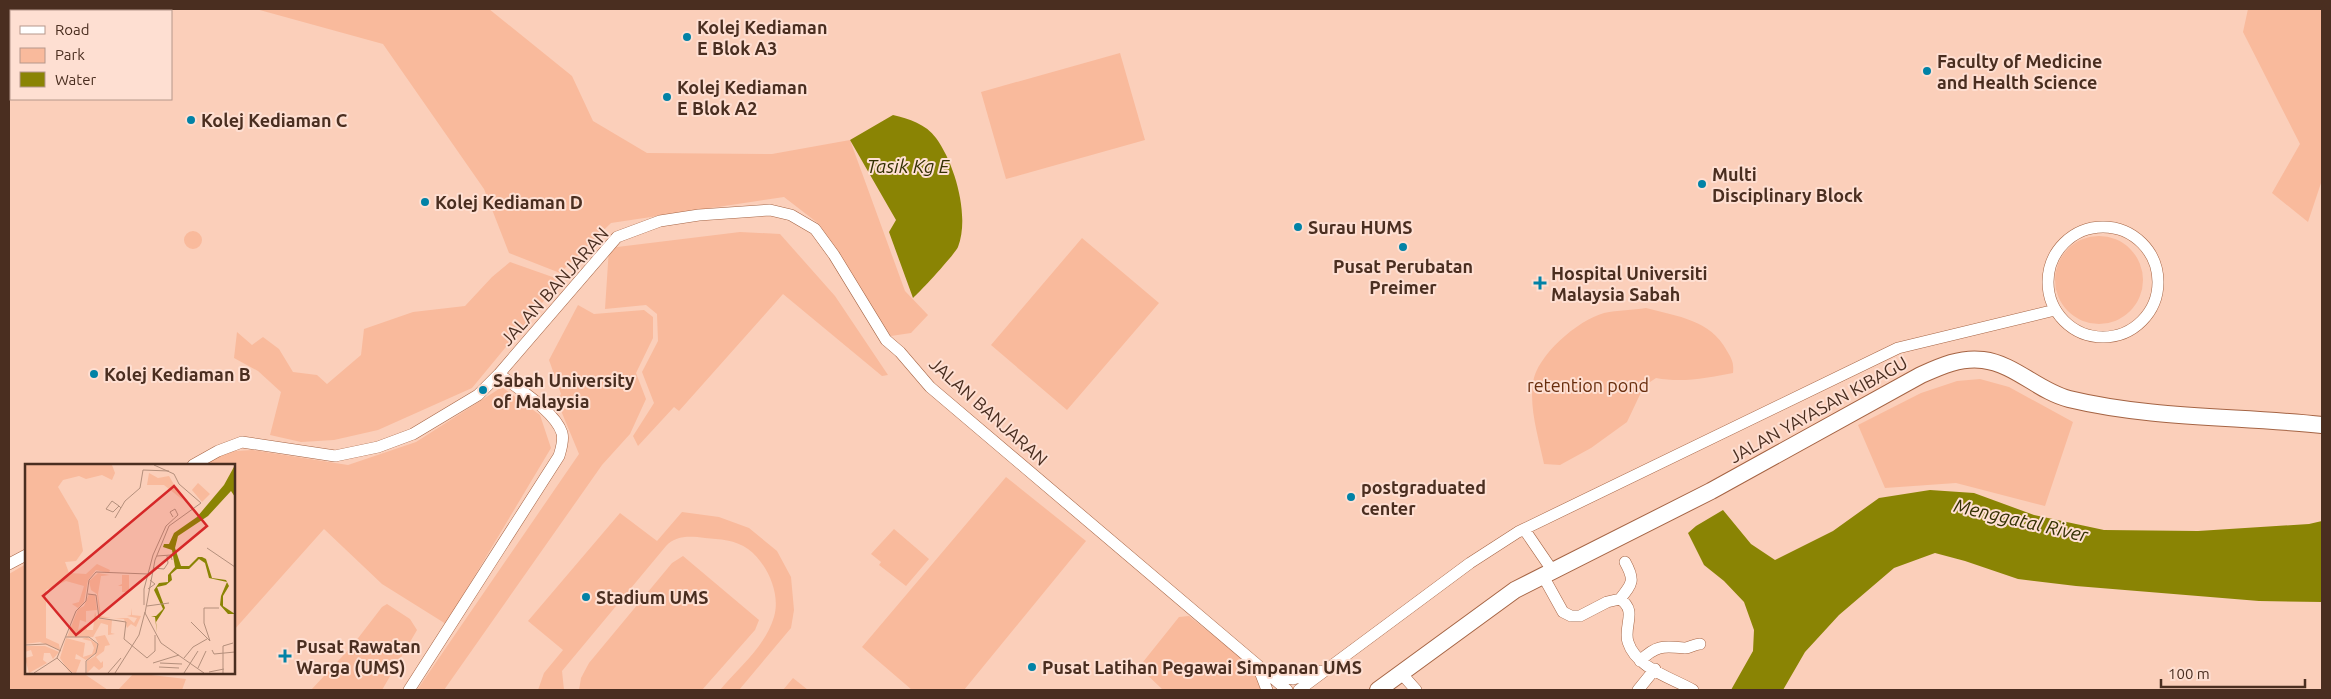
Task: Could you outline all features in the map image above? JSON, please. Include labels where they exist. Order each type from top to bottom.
[{"type":"street","name":"JALAN BANJARAN","points":[[196,464],[218,451],[242,442],[335,456],[378,447],[413,434],[444,418],[478,395],[500,374],[617,237],[660,221],[699,215],[770,210],[791,215],[815,229],[834,255],[886,340],[900,352],[930,387],[1286,690]]},
{"type":"street","points":[[2106,227],[2118,229],[2140,241],[2149,251],[2155,263],[2158,276],[2158,290],[2148,315],[2138,325],[2114,337],[2094,336],[2075,330],[2055,310],[2048,287],[2048,274],[2051,262],[2060,247],[2073,236],[2089,229],[2106,227]]},
{"type":"street","points":[[1299,690],[1508,537],[1898,348],[2055,310]]},
{"type":"street","name":"JALAN YAYASAN KIBAGU","points":[[1378,690],[1490,607],[1547,573],[1711,491],[1921,375],[1960,360],[1991,361],[2019,373],[2059,395],[2129,410],[2322,425]]},
{"type":"street","points":[[410,690],[559,456],[562,445],[562,433],[553,417],[500,374]]},
{"type":"street","points":[[1524,529],[1547,573],[1563,612],[1571,616],[1580,616],[1607,602],[1620,599],[1632,582],[1632,576],[1625,562]]},
{"type":"street","points":[[9,564],[25,556]]},
{"type":"street","points":[[1620,599],[1627,603],[1629,611],[1628,642],[1640,661],[1693,690]]},
{"type":"street","points":[[1640,661],[1651,650],[1672,646],[1687,648],[1700,644]]},
{"type":"street","points":[[1257,665],[1267,671],[1293,679],[1326,670]]},
{"type":"street","points":[[1257,665],[1267,690]]},
{"type":"street","points":[[1638,690],[1655,669]]},
{"type":"street","points":[[1401,673],[1416,690]]},
{"type":"green space","points":[[9,9],[46,9],[10,10],[9,43]]},
{"type":"green space","points":[[256,9],[489,9],[572,76],[593,121],[647,153],[772,154],[850,140],[905,291],[928,315],[911,333],[891,336],[819,224],[784,197],[611,223],[560,273],[509,253],[484,189],[383,44]]},
{"type":"green space","points":[[2248,9],[2322,9],[2322,180],[2308,222],[2272,193],[2300,144],[2243,32]]},
{"type":"green space","points":[[1120,53],[1145,140],[1006,179],[981,92]]},
{"type":"green space","points":[[193,231],[200,233],[202,240],[200,247],[193,249],[186,247],[184,240],[186,233]]},
{"type":"green space","points":[[740,232],[780,234],[835,296],[888,375],[882,376],[783,294],[679,411],[674,407],[638,446],[633,436],[654,403],[642,372],[658,341],[657,314],[646,305],[605,309],[609,248]]},
{"type":"green space","points":[[2099,236],[2116,240],[2130,249],[2139,263],[2143,280],[2139,297],[2130,311],[2116,320],[2099,324],[2082,320],[2068,311],[2059,297],[2055,280],[2059,263],[2068,249],[2082,240]]},
{"type":"green space","points":[[1082,238],[1159,303],[1067,410],[991,345]]},
{"type":"green space","points":[[510,262],[561,280],[472,388],[378,430],[334,440],[301,442],[270,435],[281,392],[258,371],[234,358],[237,332],[252,345],[263,337],[279,349],[293,372],[317,375],[327,384],[361,355],[364,329],[413,312],[465,306],[492,277]]},
{"type":"green space","points":[[578,305],[594,314],[644,310],[653,317],[653,338],[636,373],[646,399],[630,434],[602,465],[444,690],[417,690],[579,454],[557,401],[561,394],[549,360]]},
{"type":"green space","name":"retention pond","points":[[1646,308],[1692,321],[1712,332],[1720,340],[1730,356],[1733,364],[1733,373],[1685,380],[1656,378],[1644,386],[1627,422],[1591,448],[1560,465],[1544,464],[1532,403],[1533,383],[1542,362],[1560,341],[1582,323],[1604,313]]},
{"type":"green space","points":[[1980,379],[2009,387],[2073,422],[2045,506],[1956,483],[1885,488],[1858,425],[1921,393],[1957,381]]},
{"type":"green space","points":[[502,387],[540,415],[551,448],[446,624],[382,584],[324,529],[235,629],[235,464],[199,464],[220,452],[253,450],[348,465],[416,442]]},
{"type":"green space","points":[[1006,477],[1086,541],[964,690],[912,690],[862,647]]},
{"type":"green space","name":"Stadium UMS","points":[[682,512],[719,517],[749,528],[777,551],[791,577],[794,610],[791,628],[739,690],[720,690],[751,656],[770,628],[776,608],[774,589],[761,562],[743,546],[722,540],[694,537],[679,538],[666,546],[562,671],[564,690],[538,690],[544,673],[563,650],[528,621],[620,513],[657,541]]},
{"type":"green space","points":[[894,529],[929,559],[906,586],[879,565],[881,562],[871,554]]},
{"type":"green space","points":[[683,556],[759,620],[755,630],[702,690],[579,690],[581,678],[589,663],[672,563]]},
{"type":"green space","points":[[25,565],[25,674],[84,674],[108,690],[9,690],[9,574]]},
{"type":"green space","points":[[387,604],[410,619],[417,630],[382,690],[311,690],[352,646],[382,607]]},
{"type":"green space","points":[[1189,616],[1244,661],[1260,681],[1264,690],[1163,690],[1139,667],[1179,617]]},
{"type":"green space","points":[[133,674],[186,679],[182,690],[118,690]]},
{"type":"green space","points":[[793,678],[808,690],[783,690]]},
{"type":"water","name":"Tasik Kg E","points":[[893,115],[911,120],[927,129],[936,138],[949,162],[959,191],[961,206],[962,221],[958,247],[913,298],[889,232],[896,220],[850,140]]},
{"type":"water","name":"Menggatal River","points":[[1930,490],[1974,493],[2034,515],[2104,530],[2198,531],[2309,524],[2322,521],[2322,602],[2259,601],[2076,586],[2018,579],[1935,553],[1894,568],[1839,615],[1805,652],[1783,690],[1731,690],[1753,651],[1754,630],[1744,602],[1724,581],[1704,565],[1688,533],[1723,510],[1751,544],[1775,560],[1833,531],[1879,498]]},
{"type":"place","name":"Kolej Kediaman E Blok A3","points":[[687,37]]},
{"type":"place","name":"Faculty of Medicine and Health Science","points":[[1927,71]]},
{"type":"place","name":"Kolej Kediaman E Blok A2","points":[[667,97]]},
{"type":"place","name":"Kolej Kediaman C","points":[[191,120]]},
{"type":"place","name":"Multi Disciplinary Block","points":[[1702,184]]},
{"type":"place","name":"Kolej Kediaman D","points":[[425,202]]},
{"type":"place","name":"Surau HUMS","points":[[1298,227]]},
{"type":"place","name":"Pusat Perubatan Preimer","points":[[1403,247]]},
{"type":"place","name":"Hospital Universiti Malaysia Sabah","points":[[1540,283]]},
{"type":"place","name":"Kolej Kediaman B","points":[[94,374]]},
{"type":"place","name":"Sabah University of Malaysia","points":[[483,390]]},
{"type":"place","name":"postgraduated center","points":[[1351,497]]},
{"type":"place","name":"Stadium UMS","points":[[586,597]]},
{"type":"place","name":"Pusat Rawatan Warga (UMS)","points":[[285,656]]},
{"type":"place","name":"Pusat Latihan Pegawai Simpanan UMS","points":[[1032,667]]}]
